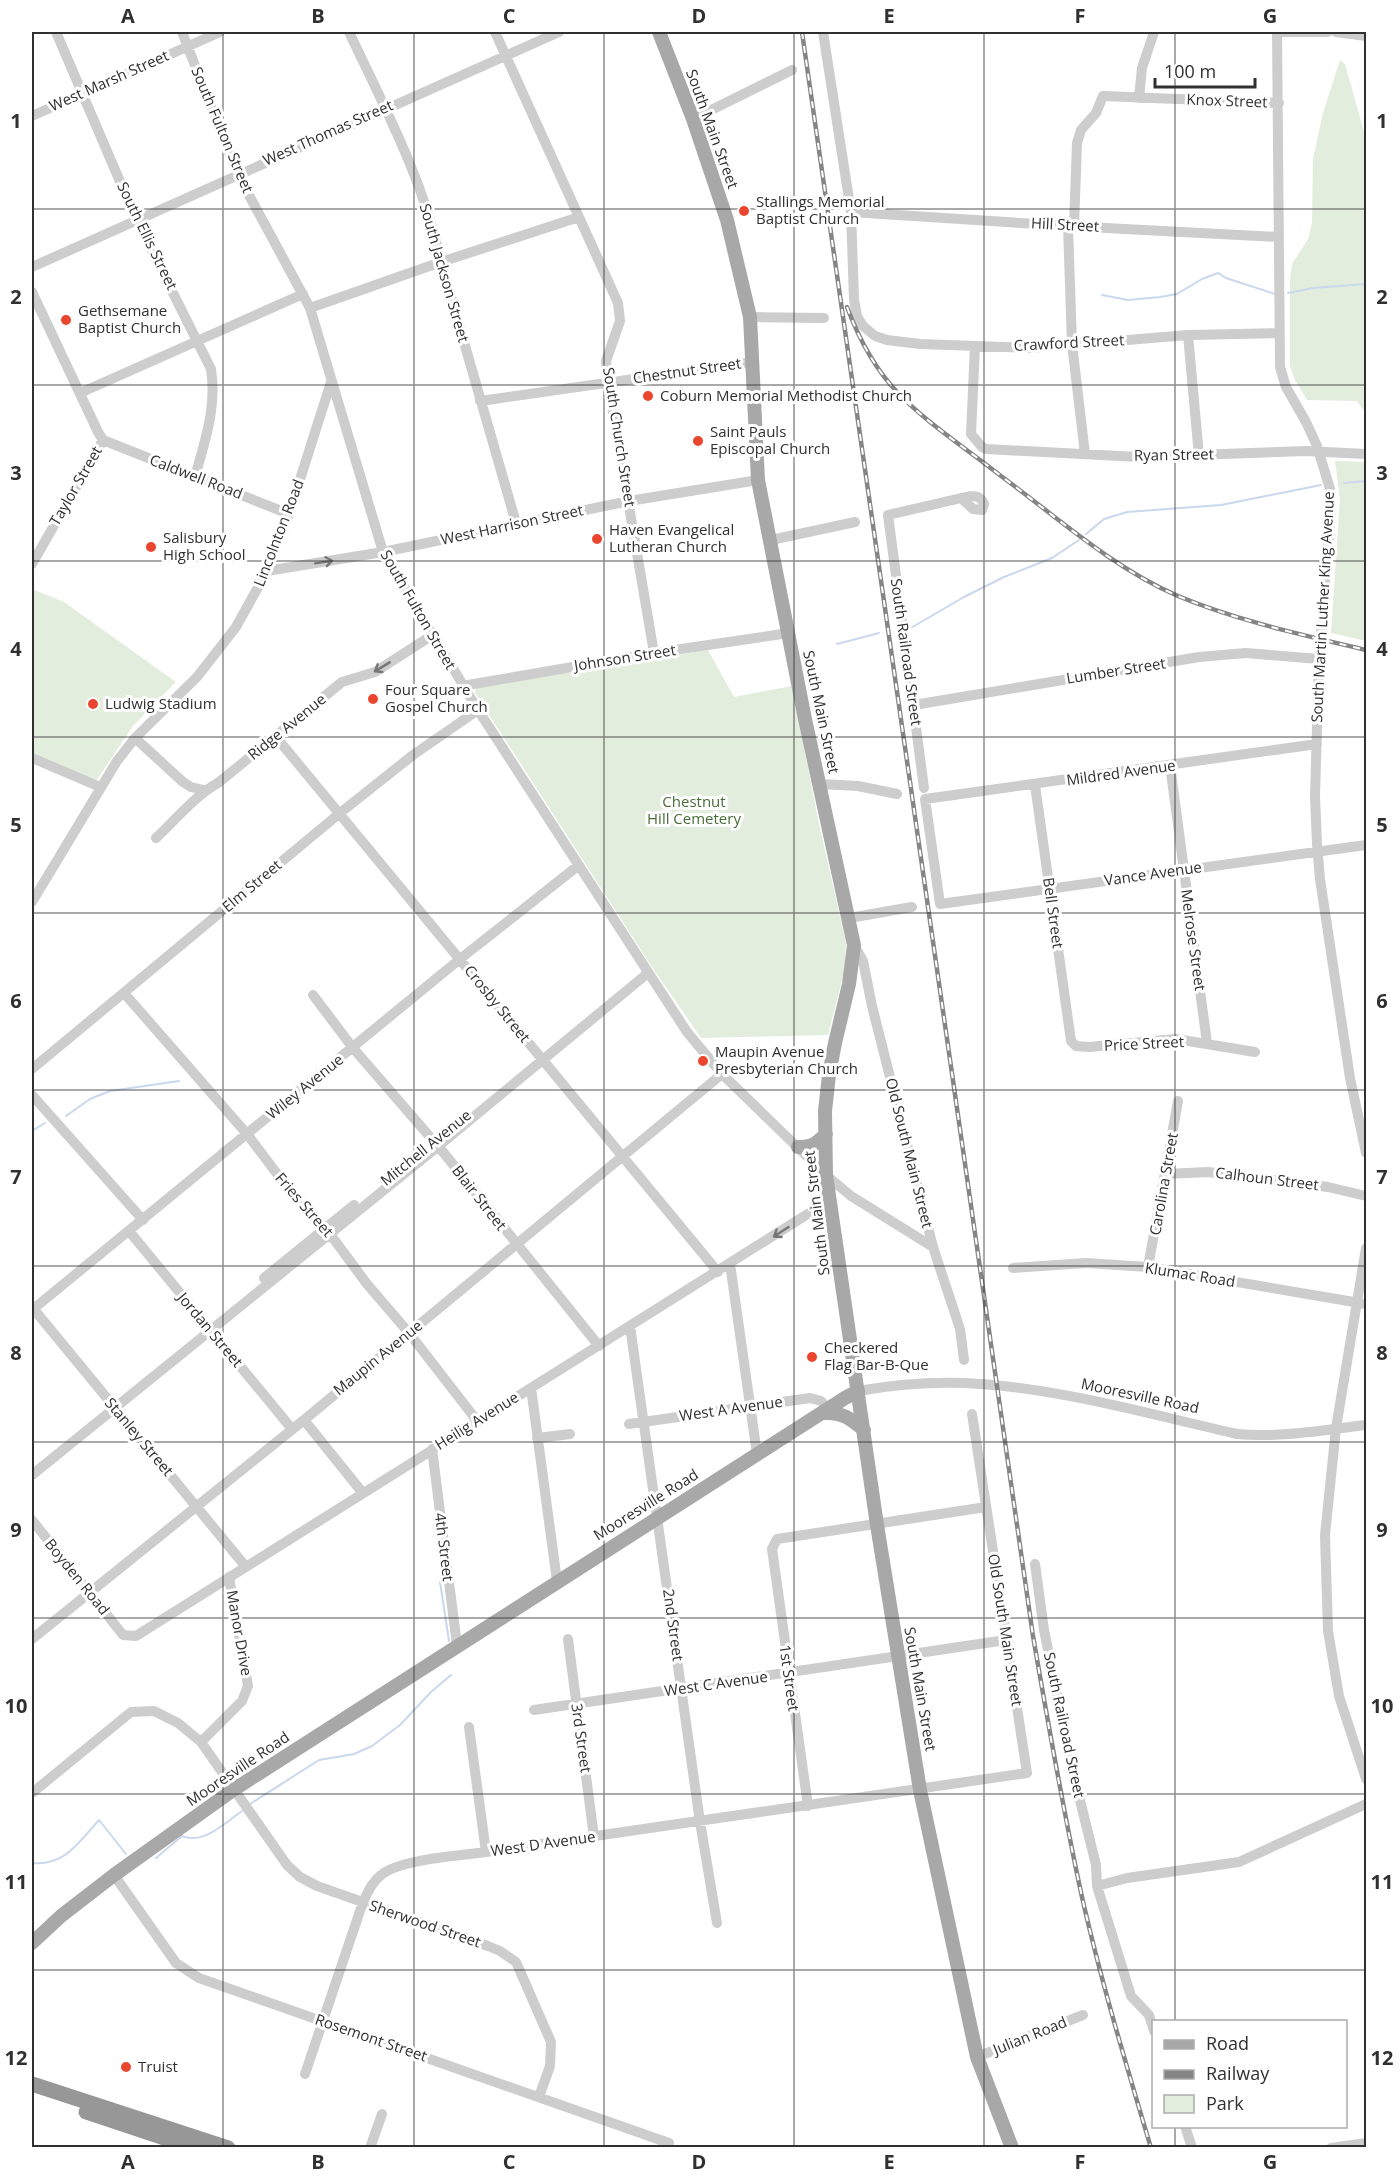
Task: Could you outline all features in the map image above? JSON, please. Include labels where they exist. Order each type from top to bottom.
[{"type":"highway","points":[[32,2084],[228,2148]]},
{"type":"highway","points":[[32,2094],[194,2148]]},
{"type":"main road","name":"South Main Street","points":[[659,32],[693,119],[727,220],[750,317],[758,480],[854,945],[849,984],[829,1075],[825,1111],[826,1175],[877,1524],[921,1790],[977,2056],[1012,2148]]},
{"type":"main road","points":[[798,1147],[815,1145],[826,1134]]},
{"type":"main road","name":"Mooresville Road","points":[[32,1943],[61,1916],[114,1875],[233,1790],[557,1581],[858,1391]]},
{"type":"main road","points":[[825,1411],[843,1414],[864,1430]]},
{"type":"street","name":"South Ellis Street","points":[[56,32],[136,219],[211,369],[214,390],[213,412],[195,477]]},
{"type":"street","name":"South Fulton Street","points":[[182,32],[237,173],[310,308],[383,552],[477,710],[687,1032],[722,1074],[826,1175]]},
{"type":"street","name":"West Marsh Street","points":[[32,116],[220,32]]},
{"type":"street","name":"South Jackson Street","points":[[349,32],[385,108],[439,244],[441,262],[516,524]]},
{"type":"street","name":"South Church Street","points":[[495,32],[618,303],[620,321],[606,361],[608,382],[654,653]]},
{"type":"street","name":"West Thomas Street","points":[[32,267],[237,173],[559,32]]},
{"type":"street","points":[[823,32],[850,212]]},
{"type":"street","points":[[1139,98],[1142,68],[1154,32]]},
{"type":"street","points":[[1277,32],[1328,32]]},
{"type":"street","name":"South Martin Luther King Avenue","points":[[1277,32],[1279,361],[1284,382],[1320,452],[1329,480],[1331,507],[1319,659],[1315,796],[1317,852],[1350,1078],[1366,1153]]},
{"type":"street","points":[[1336,32],[1366,36]]},
{"type":"street","points":[[693,119],[792,70]]},
{"type":"street","name":"Knox Street","points":[[1071,226],[1077,142],[1081,130],[1096,113],[1103,96],[1279,103]]},
{"type":"street","name":"Hill Street","points":[[850,212],[1279,237]]},
{"type":"street","name":"Crawford Street","points":[[850,212],[854,300],[857,316],[863,326],[875,336],[887,340],[1031,348],[1188,335],[1279,333]]},
{"type":"street","points":[[310,308],[579,217]]},
{"type":"street","points":[[1071,226],[1072,344],[1085,454]]},
{"type":"street","points":[[32,292],[103,440]]},
{"type":"street","points":[[80,393],[303,294]]},
{"type":"street","points":[[750,317],[824,318]]},
{"type":"street","points":[[1188,335],[1199,456]]},
{"type":"street","name":"Ryan Street","points":[[975,346],[971,434],[982,447],[993,451],[1138,457],[1292,451],[1366,454]]},
{"type":"street","name":"Chestnut Street","points":[[480,401],[752,362]]},
{"type":"street","name":"Lincolnton Road","points":[[32,902],[100,787],[135,738],[186,688],[236,627],[267,571],[289,514],[332,382]]},
{"type":"street","name":"Caldwell Road","points":[[103,440],[289,514]]},
{"type":"street","name":"Taylor Street","points":[[32,564],[103,440]]},
{"type":"street","name":"West Harrison Street","points":[[267,571],[383,552],[629,501],[758,480]]},
{"type":"street","name":"South Railroad Street","points":[[940,904],[888,515],[963,498]]},
{"type":"street","points":[[771,540],[855,522]]},
{"type":"street","name":"Johnson Street","points":[[462,686],[654,653],[789,633]]},
{"type":"street","name":"Ridge Avenue","points":[[156,838],[204,790],[218,783],[342,682],[375,672],[431,636]]},
{"type":"street","name":"Lumber Street","points":[[914,705],[1217,655],[1246,653],[1319,659]]},
{"type":"street","name":"Elm Street","points":[[32,1069],[340,813],[413,755],[477,710]]},
{"type":"street","name":"Crosby Street","points":[[276,737],[718,1272]]},
{"type":"street","points":[[135,738],[183,782],[190,787],[204,790]]},
{"type":"street","name":"Mildred Avenue","points":[[925,794],[1035,785],[1317,744]]},
{"type":"street","points":[[32,758],[100,787]]},
{"type":"street","name":"Melrose Street","points":[[1170,765],[1207,1043]]},
{"type":"street","points":[[820,784],[858,786],[897,794]]},
{"type":"street","name":"Bell Street","points":[[1035,785],[1071,1041]]},
{"type":"street","name":"Vance Avenue","points":[[940,904],[1366,845]]},
{"type":"street","name":"Wiley Avenue","points":[[32,1308],[143,1220],[460,959],[579,865]]},
{"type":"street","points":[[849,918],[912,908]]},
{"type":"street","name":"Old South Main Street","points":[[854,945],[863,961],[933,1247],[960,1329],[964,1360]]},
{"type":"street","name":"Mitchell Avenue","points":[[32,1475],[211,1331],[327,1231],[646,971]]},
{"type":"street","name":"Fries Street","points":[[124,993],[247,1134],[284,1183],[327,1231],[367,1284],[409,1333],[478,1422]]},
{"type":"street","name":"Blair Street","points":[[313,995],[353,1048],[435,1143],[599,1346]]},
{"type":"street","name":"Price Street","points":[[1071,1041],[1076,1046],[1089,1047],[1176,1039],[1255,1052]]},
{"type":"street","name":"Maupin Avenue","points":[[32,1639],[196,1504],[304,1420],[722,1074]]},
{"type":"street","points":[[32,1095],[143,1220]]},
{"type":"street","name":"Carolina Street","points":[[1148,1267],[1178,1101]]},
{"type":"street","name":"Calhoun Street","points":[[1166,1174],[1208,1172],[1329,1187],[1366,1196]]},
{"type":"street","points":[[826,1175],[851,1196],[933,1247]]},
{"type":"street","name":"Heilig Avenue","points":[[123,1635],[136,1636],[830,1200]]},
{"type":"street","name":"Jordan Street","points":[[129,1231],[292,1429]]},
{"type":"street","points":[[1366,1248],[1362,1304],[1336,1428],[1325,1535],[1328,1631],[1339,1696],[1366,1779]]},
{"type":"street","name":"Klumac Road","points":[[1013,1268],[1086,1263],[1148,1267],[1362,1304]]},
{"type":"street","points":[[730,1264],[757,1454]]},
{"type":"street","name":"Stanley Street","points":[[32,1308],[196,1504],[246,1568]]},
{"type":"street","name":"2nd Street","points":[[630,1326],[700,1822],[717,1923]]},
{"type":"street","name":"Mooresville Road","points":[[858,1391],[892,1385],[980,1383],[1049,1393],[1237,1434],[1258,1436],[1287,1435],[1366,1425]]},
{"type":"street","points":[[531,1388],[557,1581]]},
{"type":"street","name":"West A Avenue","points":[[629,1424],[810,1398],[821,1401],[825,1411]]},
{"type":"street","name":"Old South Main Street","points":[[972,1414],[1027,1773]]},
{"type":"street","points":[[304,1420],[363,1492]]},
{"type":"street","points":[[537,1438],[570,1434]]},
{"type":"street","name":"4th Street","points":[[432,1449],[457,1645]]},
{"type":"street","points":[[877,1524],[986,1507]]},
{"type":"street","name":"Boyden Road","points":[[32,1520],[123,1635]]},
{"type":"street","name":"1st Street","points":[[808,1806],[772,1549],[777,1539],[877,1524]]},
{"type":"street","name":"South Railroad Street","points":[[1035,1564],[1044,1630],[1071,1761],[1096,1865],[1096,1886],[1131,1996],[1149,2015],[1152,2025]]},
{"type":"street","name":"Manor Drive","points":[[201,1742],[242,1701],[248,1686],[230,1577]]},
{"type":"street","name":"3rd Street","points":[[568,1639],[594,1837]]},
{"type":"street","name":"West C Avenue","points":[[534,1710],[1006,1640]]},
{"type":"street","name":"Sherwood Street","points":[[32,1793],[131,1712],[154,1711],[178,1723],[201,1742],[287,1865],[300,1877],[317,1886],[488,1946],[516,1962],[551,2042],[550,2066],[539,2097]]},
{"type":"street","points":[[469,1727],[486,1851]]},
{"type":"street","name":"West D Avenue","points":[[304,2074],[363,1902],[372,1885],[390,1869],[404,1864],[486,1851],[700,1822],[1027,1773]]},
{"type":"street","points":[[1096,1886],[1127,1878],[1239,1862],[1366,1804]]},
{"type":"street","name":"Rosemont Street","points":[[114,1875],[164,1948],[186,1972],[669,2143]]},
{"type":"street","name":"Julian Road","points":[[977,2056],[1083,2015]]},
{"type":"street","points":[[370,2148],[382,2114]]},
{"type":"street","points":[[1185,2128],[1192,2148]]},
{"type":"street","points":[[1331,2148],[1366,2143]]},
{"type":"green space","points":[[1340,60],[1345,64],[1366,139],[1366,414],[1357,401],[1307,400],[1290,366],[1292,264],[1308,239],[1312,223],[1313,159],[1323,113]]},
{"type":"green space","points":[[1335,461],[1366,462],[1366,641],[1331,633],[1340,499]]},
{"type":"green space","name":"Ludwig Stadium","points":[[32,589],[64,602],[176,682],[133,726],[96,781],[32,755]]},
{"type":"green space","name":"Chestnut Hill Cemetery","points":[[708,650],[734,697],[792,686],[819,824],[846,943],[844,972],[828,1035],[701,1038],[650,964],[475,693],[476,688]]},
{"type":"waterway","points":[[1102,295],[1128,300],[1177,294],[1202,279],[1218,273],[1226,278],[1275,294]]},
{"type":"waterway","points":[[1288,293],[1313,288],[1366,284]]},
{"type":"waterway","points":[[1344,483],[1366,481]]},
{"type":"waterway","points":[[1086,534],[1104,519],[1127,512],[1221,505],[1321,485]]},
{"type":"waterway","points":[[909,629],[1004,577],[1052,558],[1079,540]]},
{"type":"waterway","points":[[837,644],[879,633]]},
{"type":"waterway","points":[[66,1116],[90,1099],[110,1091],[179,1081]]},
{"type":"waterway","points":[[32,1131],[45,1123]]},
{"type":"waterway","points":[[440,1582],[449,1641]]},
{"type":"waterway","points":[[250,1804],[319,1760],[354,1754],[372,1746],[400,1725],[431,1692],[451,1675]]},
{"type":"waterway","points":[[156,1858],[182,1836],[198,1838],[206,1835],[242,1811]]},
{"type":"waterway","points":[[32,1863],[43,1863],[62,1857],[77,1845],[99,1820],[126,1854]]},
{"type":"railway","points":[[802,32],[1033,1636],[1062,1799],[1089,1928],[1151,2148]]},
{"type":"railway","points":[[847,307],[862,342],[875,364],[898,393],[948,436],[1108,557],[1154,585],[1201,605],[1271,627],[1366,650]]},
{"type":"place","name":"Stallings Memorial Baptist Church","points":[[744,211]]},
{"type":"place","name":"Gethsemane Baptist Church","points":[[66,320]]},
{"type":"place","name":"Coburn Memorial Methodist Church","points":[[648,396]]},
{"type":"place","name":"Saint Pauls Episcopal Church","points":[[698,441]]},
{"type":"place","name":"Haven Evangelical Lutheran Church","points":[[597,539]]},
{"type":"place","name":"Salisbury High School","points":[[151,547]]},
{"type":"place","name":"Four Square Gospel Church","points":[[373,699]]},
{"type":"place","name":"Ludwig Stadium","points":[[93,704]]},
{"type":"place","name":"Maupin Avenue Presbyterian Church","points":[[703,1061]]},
{"type":"place","name":"Checkered Flag Bar-B-Que","points":[[812,1357]]},
{"type":"place","name":"Truist","points":[[126,2067]]}]
